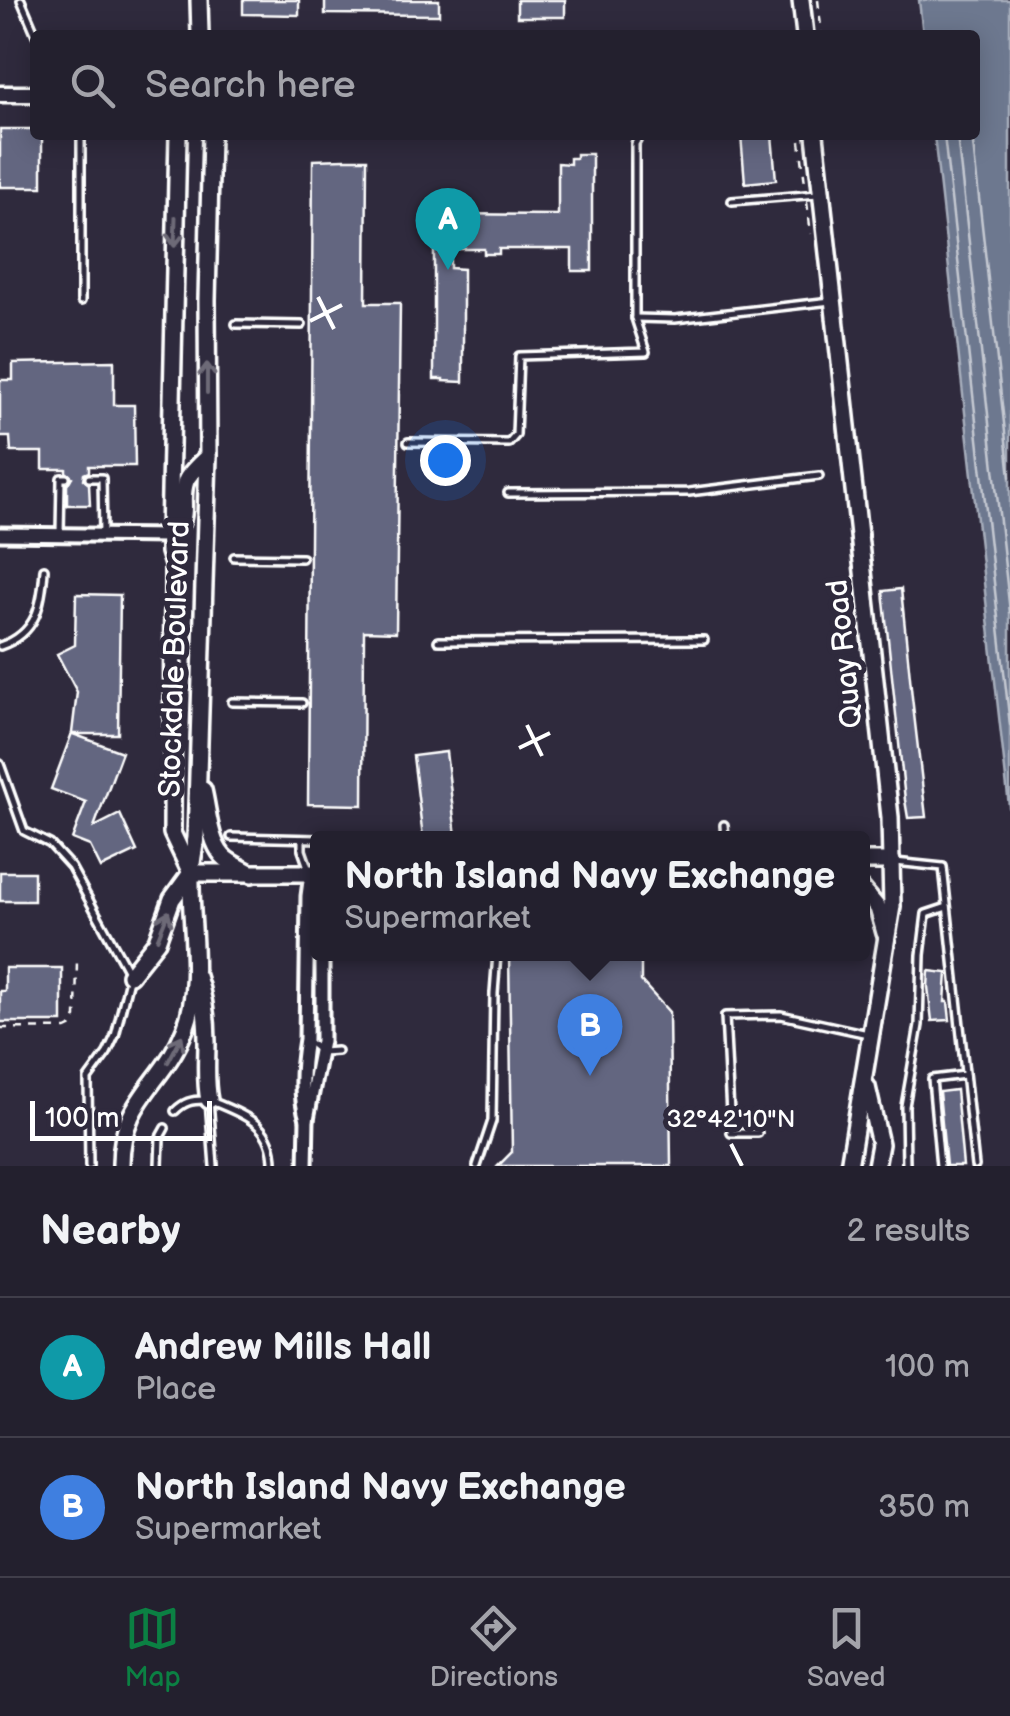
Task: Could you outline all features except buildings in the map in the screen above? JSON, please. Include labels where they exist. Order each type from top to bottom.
[{"type":"main road","points":[[200,0],[200,30]]},
{"type":"main road","points":[[801,0],[804,30]]},
{"type":"main road","points":[[178,140],[169,536],[173,565],[172,833],[191,873]]},
{"type":"main road","name":"Stockdale Boulevard","points":[[121,1166],[124,1138],[134,1108],[166,1066],[184,1032],[192,1005],[191,873],[199,766],[208,456],[210,140]]},
{"type":"main road","name":"Quay Road","points":[[808,140],[814,195],[834,300],[892,861],[892,906],[849,1166]]},
{"type":"main road","points":[[169,536],[179,528],[184,515],[186,480],[208,456]]},
{"type":"main road","points":[[199,766],[220,854],[252,874]]},
{"type":"main road","points":[[870,862],[892,861]]},
{"type":"main road","points":[[191,873],[310,878]]},
{"type":"main road","points":[[130,974],[157,941],[172,899],[191,873]]},
{"type":"main road","points":[[870,898],[878,908],[887,940]]},
{"type":"main road","points":[[194,968],[204,996],[210,1100]]},
{"type":"main road","points":[[864,1076],[880,1144],[876,1166]]},
{"type":"street","points":[[0,94],[30,94]]},
{"type":"street","points":[[0,534],[169,536]]},
{"type":"street","points":[[307,1119],[303,1053],[310,891]]},
{"type":"street","points":[[306,1166],[307,1119],[321,1052],[322,961]]},
{"type":"lane","points":[[21,0],[34,30]]},
{"type":"lane","points":[[81,140],[81,301]]},
{"type":"lane","points":[[408,442],[509,443],[516,435],[519,356],[646,352],[635,318],[637,140]]},
{"type":"lane","points":[[732,202],[814,195]]},
{"type":"lane","points":[[635,318],[675,319],[834,300]]},
{"type":"lane","points":[[236,324],[302,325]]},
{"type":"lane","points":[[508,493],[689,492],[819,476]]},
{"type":"lane","points":[[60,534],[61,478],[66,478]]},
{"type":"lane","points":[[89,478],[102,478],[103,534]]},
{"type":"lane","points":[[234,557],[302,558]]},
{"type":"lane","points":[[0,646],[32,625],[42,601],[44,569]]},
{"type":"lane","points":[[438,641],[704,640]]},
{"type":"lane","points":[[232,702],[302,702]]},
{"type":"lane","points":[[0,764],[24,831],[50,844],[71,868],[130,974],[115,1036],[88,1078],[89,1166]]},
{"type":"lane","points":[[724,825],[724,831]]},
{"type":"lane","points":[[231,838],[310,840]]},
{"type":"lane","points":[[302,839],[310,867]]},
{"type":"lane","points":[[892,861],[943,867],[975,1166]]},
{"type":"lane","points":[[906,1166],[905,1106],[919,1025],[920,955],[926,914],[947,907]]},
{"type":"lane","points":[[477,1166],[492,1121],[496,961]]},
{"type":"lane","points":[[322,1016],[337,1018]]},
{"type":"lane","points":[[758,1133],[730,1133],[725,1016],[781,1016],[871,1034]]},
{"type":"lane","points":[[306,1039],[321,1052],[337,1051]]},
{"type":"lane","points":[[940,1166],[932,1080],[966,1075]]},
{"type":"lane","points":[[175,1111],[192,1100],[210,1100],[252,1119],[266,1134],[274,1153],[273,1166]]},
{"type":"lane","points":[[210,1100],[214,1166]]},
{"type":"lane","points":[[158,1166],[160,1137],[165,1128]]},
{"type":"path","points":[[818,0],[821,30]]},
{"type":"path","points":[[808,140],[814,195],[813,249]]},
{"type":"path","points":[[0,1028],[72,1026],[76,1017],[78,958]]},
{"type":"water","points":[[919,0],[1010,0],[1010,815],[935,140],[980,140],[980,30],[922,30]]},
{"type":"place","name":"Andrew Mills Hall","points":[[448,270]]},
{"type":"place","name":"North Island Navy Exchange","points":[[590,1076]]}]
